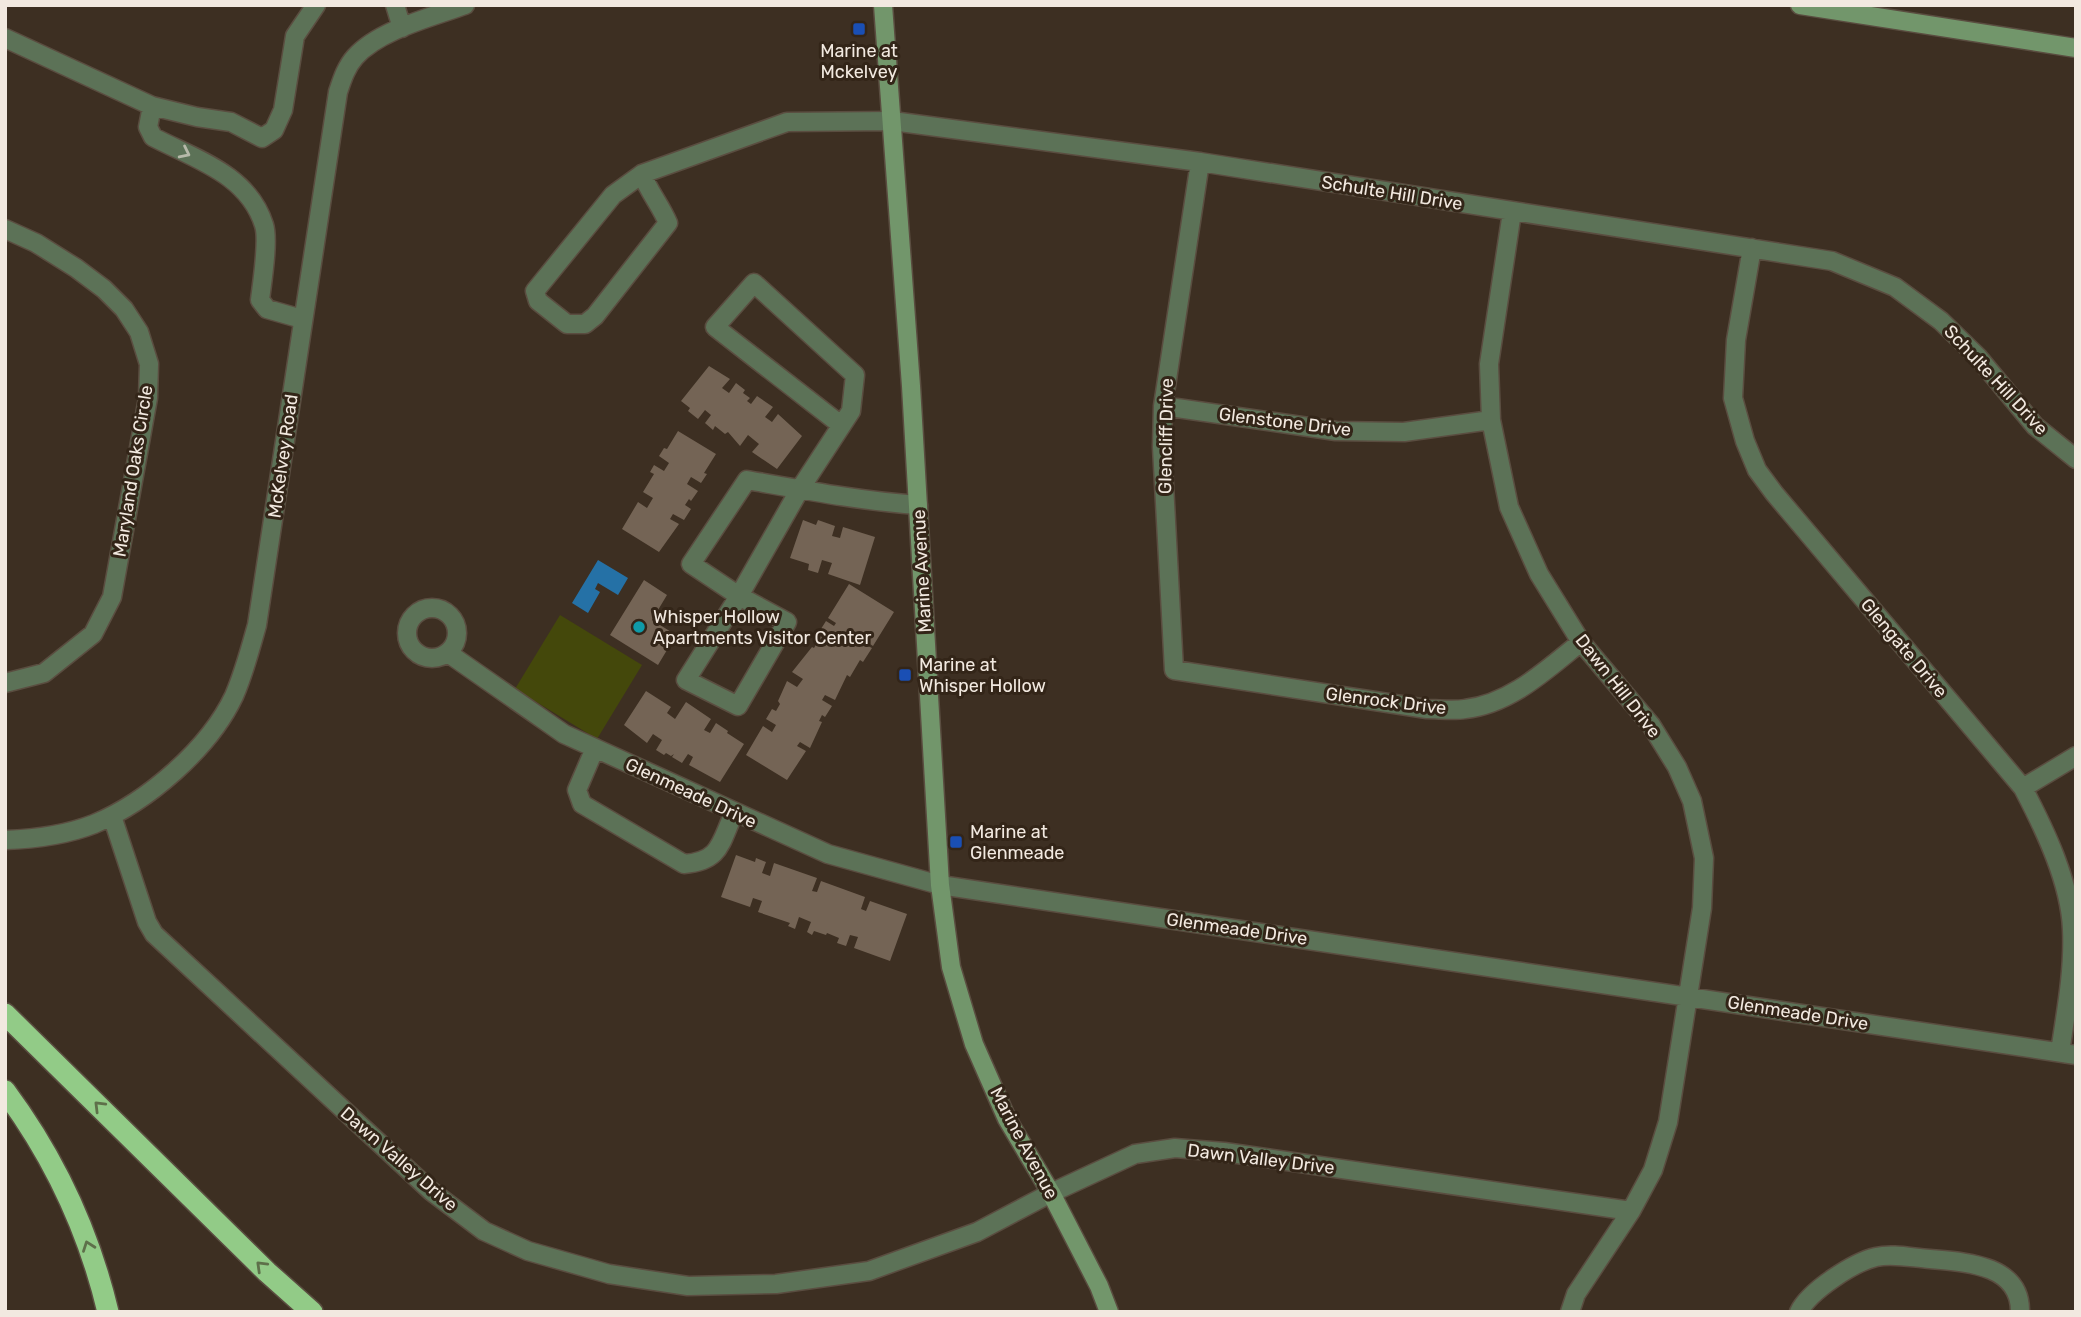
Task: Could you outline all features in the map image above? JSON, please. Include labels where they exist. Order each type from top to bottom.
[{"type":"highway","points":[[5,1014],[243,1248],[312,1312]]},
{"type":"highway","points":[[5,1091],[43,1149],[64,1189],[87,1241],[108,1312]]},
{"type":"main road","name":"Marine Avenue","points":[[883,5],[918,505],[940,885],[951,967],[974,1044],[1007,1119],[1051,1193],[1099,1286],[1109,1312]]},
{"type":"main road","points":[[1800,5],[2076,48]]},
{"type":"street","points":[[5,38],[152,106],[231,122],[262,138],[274,130],[283,110],[295,36],[316,5]]},
{"type":"street","points":[[395,5],[402,28]]},
{"type":"street","name":"McKelvey Road","points":[[5,840],[73,831],[111,816],[159,784],[190,757],[233,699],[257,625],[338,92],[345,71],[355,56],[384,37],[465,5]]},
{"type":"street","points":[[152,106],[148,127],[153,137],[237,181],[252,200],[265,226],[260,300],[267,309],[302,319]]},
{"type":"street","name":"Schulte Hill Drive","points":[[642,174],[668,223],[595,316],[585,324],[567,324],[538,301],[535,291],[613,195],[642,174],[787,122],[892,121],[1200,162],[1832,261],[1895,288],[1941,321],[1969,348],[2035,426],[2076,459]]},
{"type":"street","name":"Glencliff Drive","points":[[1174,670],[1163,406],[1200,162]]},
{"type":"street","name":"Dawn Hill Drive","points":[[1511,212],[1489,364],[1491,421],[1509,507],[1539,574],[1581,642],[1651,726],[1677,767],[1692,801],[1704,858],[1702,908],[1668,1122],[1653,1170],[1631,1211],[1576,1294],[1570,1312]]},
{"type":"street","name":"Maryland Oaks Circle","points":[[5,229],[36,243],[104,289],[124,309],[139,332],[149,364],[148,398],[112,597],[93,634],[85,641],[44,673],[5,683]]},
{"type":"street","name":"Glengate Drive","points":[[1752,248],[1736,340],[1733,398],[1745,441],[1757,470],[1774,493],[2023,788],[2044,829],[2060,870],[2072,926],[2068,1054]]},
{"type":"street","points":[[841,425],[715,327],[754,283],[855,375],[851,411],[800,489],[739,596],[686,680],[738,706],[787,622],[739,596],[691,564],[747,480],[800,489],[918,505]]},
{"type":"street","name":"Glenstone Drive","points":[[1163,406],[1336,431],[1404,432],[1491,421]]},
{"type":"street","name":"Glenrock Drive","points":[[1174,670],[1427,709],[1466,709],[1495,701],[1528,685],[1581,642]]},
{"type":"street","name":"Glenmeade Drive","points":[[448,653],[564,734],[828,854],[940,885],[2068,1054]]},
{"type":"street","points":[[595,748],[577,790],[582,804],[684,864],[702,863],[715,854],[734,813]]},
{"type":"street","points":[[2023,788],[2076,755]]},
{"type":"street","name":"Dawn Valley Drive","points":[[111,816],[147,922],[154,934],[432,1191],[484,1230],[528,1251],[609,1274],[688,1286],[776,1284],[869,1271],[978,1232],[1051,1193],[1135,1154],[1175,1148],[1224,1152],[1631,1211]]},
{"type":"street","points":[[1799,1312],[1821,1288],[1857,1264],[1877,1256],[1976,1264],[1991,1268],[2017,1292],[2020,1312]]},
{"type":"green space","points":[[560,615],[642,665],[597,739],[515,689]]},
{"type":"water","points":[[598,560],[628,578],[618,595],[598,583],[595,589],[600,592],[588,613],[572,603]]},
{"type":"building","points":[[709,366],[730,379],[722,388],[729,393],[736,383],[745,390],[743,393],[750,398],[747,401],[751,404],[757,396],[773,407],[765,417],[772,422],[778,414],[802,436],[777,469],[752,452],[759,444],[748,435],[740,446],[728,432],[725,434],[715,426],[713,430],[705,423],[711,415],[705,410],[698,419],[681,401]]},
{"type":"building","points":[[678,431],[716,454],[701,483],[691,477],[687,484],[698,491],[685,505],[691,509],[684,520],[673,514],[670,519],[679,524],[659,552],[622,529],[638,502],[647,508],[653,498],[643,492],[654,474],[650,472],[654,465],[664,471],[669,463],[659,456],[664,448],[667,449]]},
{"type":"building","points":[[803,520],[816,525],[818,520],[835,526],[832,536],[840,538],[843,527],[875,537],[860,585],[828,574],[832,563],[822,560],[818,573],[808,570],[809,564],[790,558]]},
{"type":"building","name":"Whisper Hollow Apartments Visitor Center","points":[[644,580],[667,595],[652,620],[676,635],[658,665],[610,635]]},
{"type":"building","points":[[849,584],[894,612],[873,646],[864,640],[862,643],[872,648],[863,662],[860,660],[850,677],[847,675],[835,700],[825,695],[822,700],[832,706],[825,717],[822,715],[819,721],[822,722],[810,748],[800,742],[797,746],[806,751],[787,780],[746,755],[763,726],[772,732],[776,725],[766,719],[772,709],[776,711],[780,704],[778,701],[787,681],[797,687],[803,679],[792,672],[812,647],[814,648],[826,621],[834,626],[836,623],[828,618]]},
{"type":"building","points":[[646,691],[671,707],[667,713],[675,719],[686,702],[711,719],[704,730],[710,733],[716,723],[744,744],[720,782],[689,765],[693,757],[688,754],[682,763],[672,757],[674,754],[664,755],[656,750],[662,740],[653,734],[647,743],[624,725]]},
{"type":"building","points":[[736,855],[755,862],[756,858],[766,862],[762,873],[770,876],[774,863],[817,878],[812,891],[817,892],[821,881],[865,897],[861,909],[866,911],[870,901],[907,914],[890,961],[854,948],[858,937],[850,935],[846,946],[837,943],[839,938],[827,933],[826,935],[814,931],[812,935],[807,932],[811,922],[799,917],[795,929],[788,926],[790,923],[758,912],[762,901],[753,898],[750,907],[721,897]]},
{"type":"place","name":"Marine at Mckelvey","points":[[859,29]]},
{"type":"place","name":"Whisper Hollow Apartments Visitor Center","points":[[639,627]]},
{"type":"place","name":"Marine at Whisper Hollow","points":[[905,675]]},
{"type":"place","name":"Marine at Glenmeade","points":[[956,842]]}]
